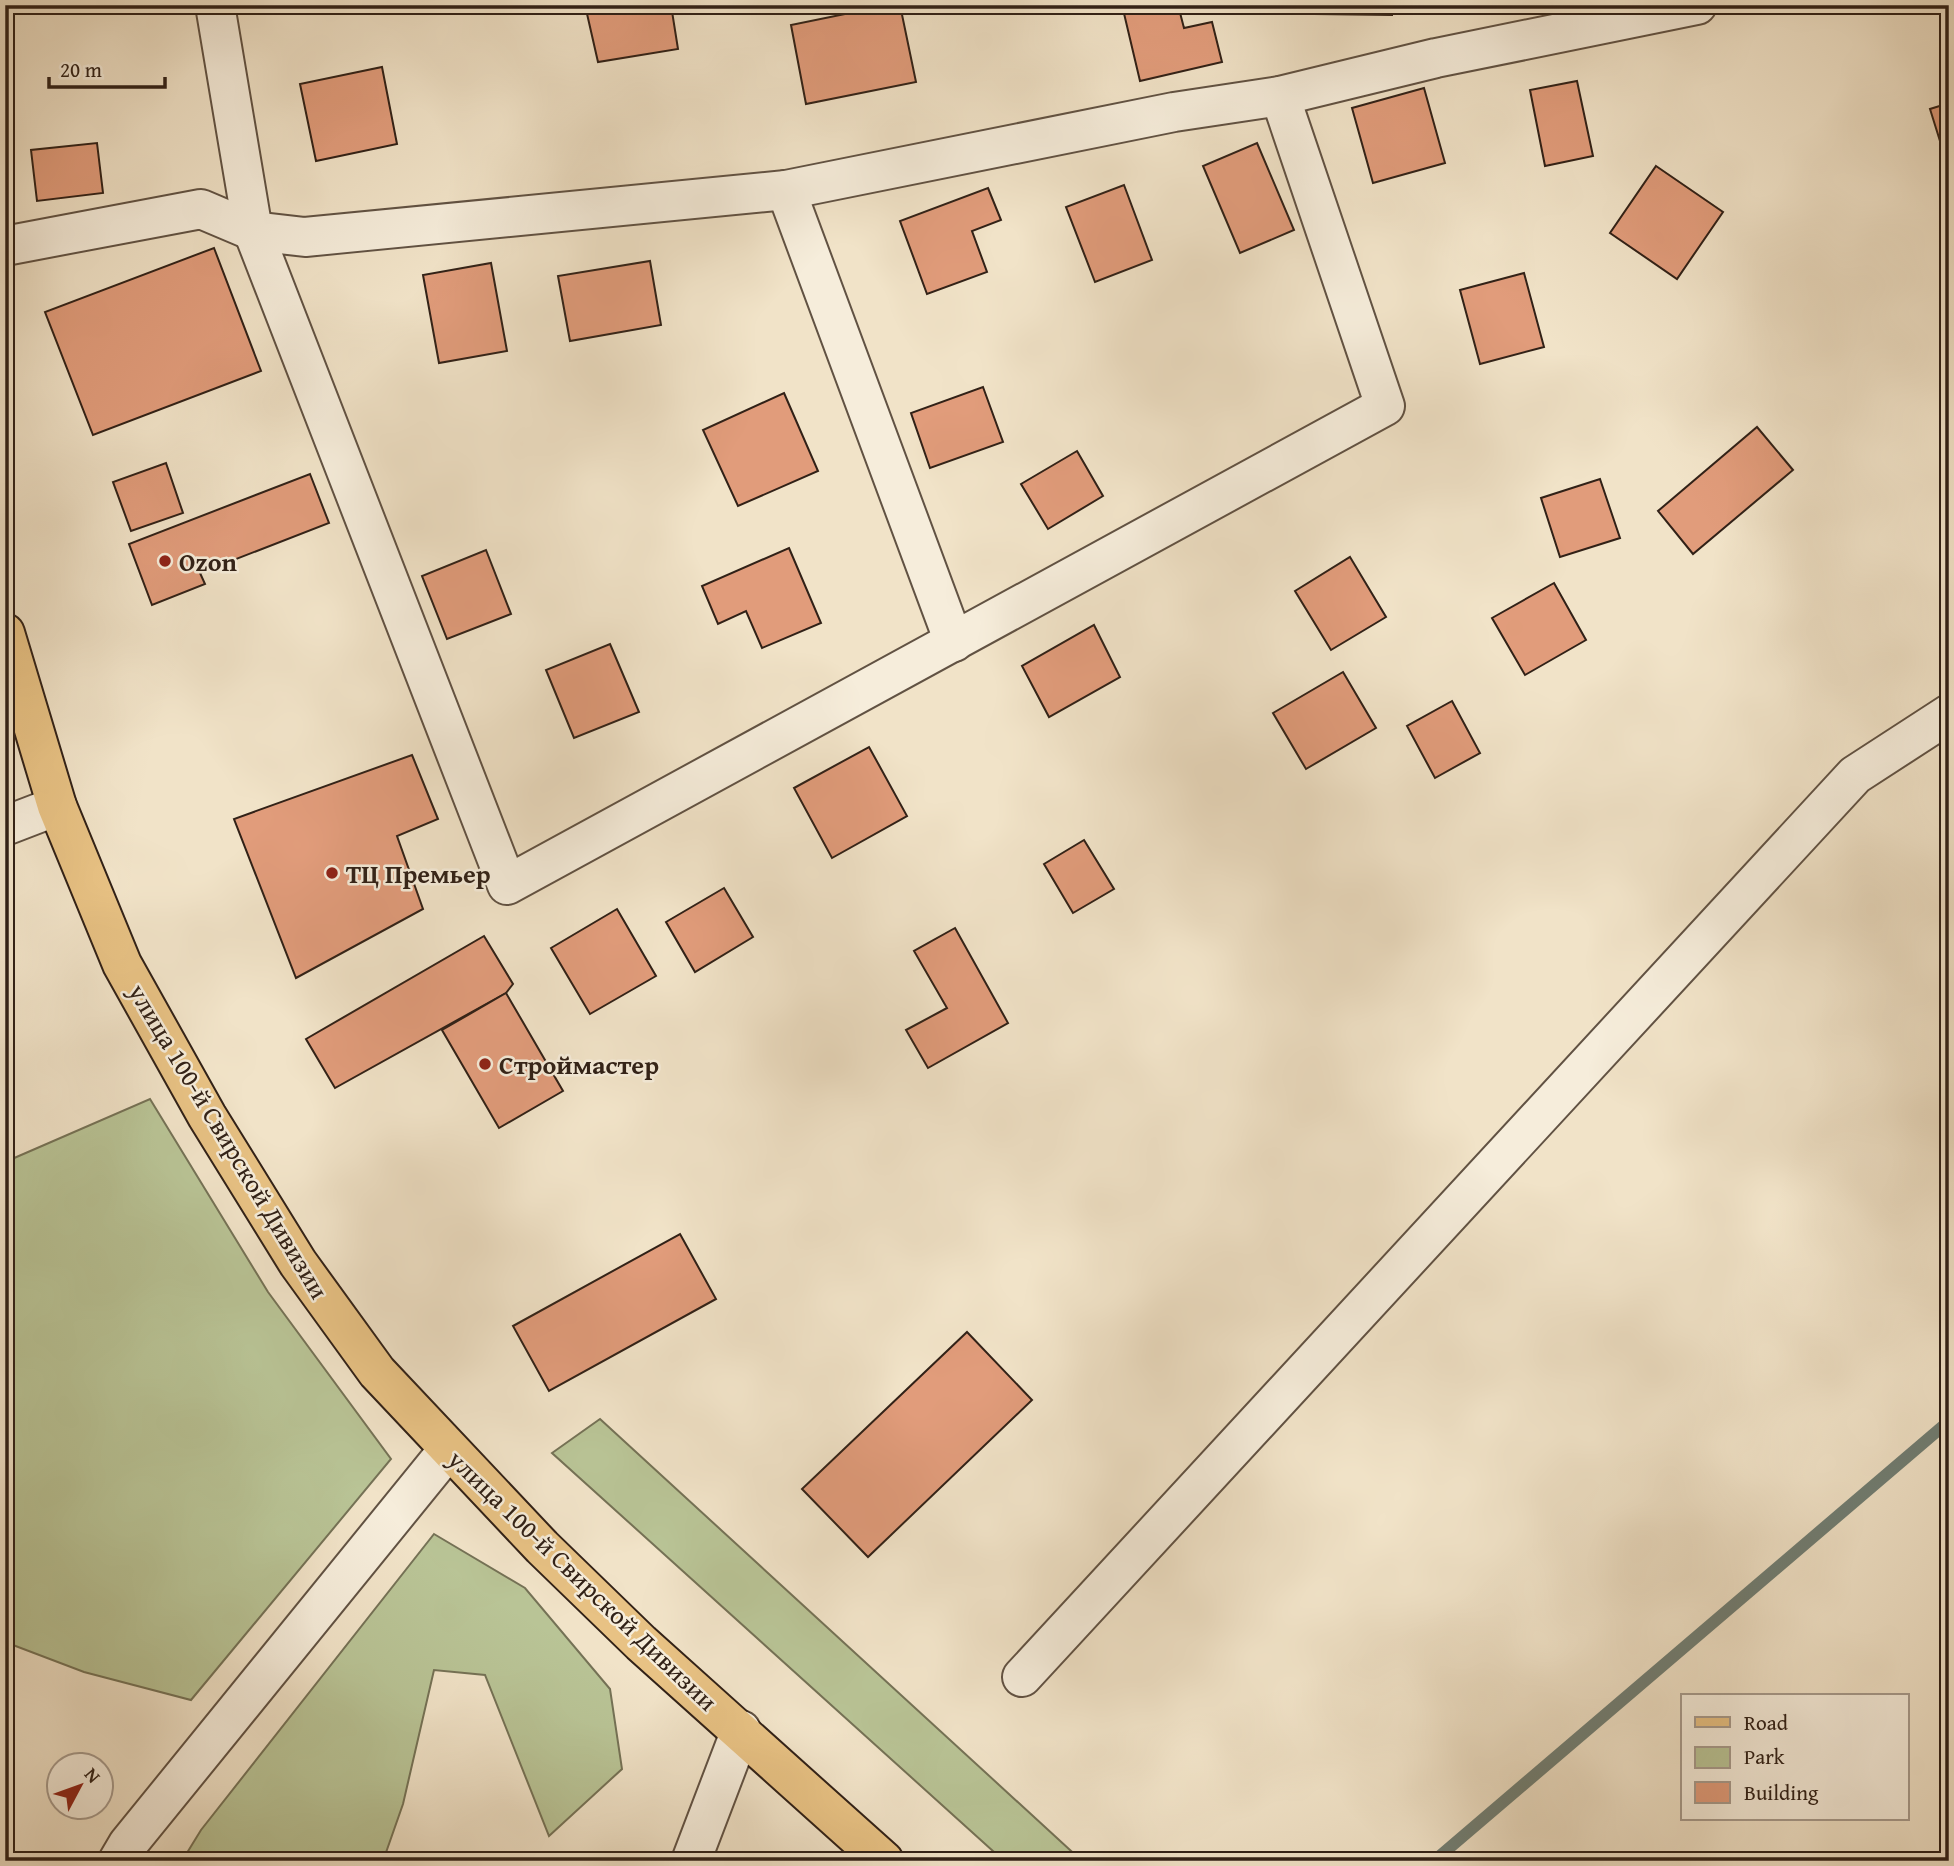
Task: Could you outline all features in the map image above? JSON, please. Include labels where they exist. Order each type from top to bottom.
[{"type":"main road","name":"улица 100-й Свирской Дивизии","points":[[5,633],[57,806],[122,964],[207,1116],[298,1264],[377,1372],[448,1450],[641,1643],[884,1861]]},
{"type":"lane","points":[[215,5],[253,231],[507,885],[1385,406],[1280,96]]},
{"type":"lane","points":[[5,246],[201,209],[253,231],[305,237],[786,190],[1174,112],[1280,96],[1436,58],[1697,5]]},
{"type":"lane","points":[[786,190],[954,642]]},
{"type":"lane","points":[[1023,1676],[1855,775],[1949,714]]},
{"type":"lane","points":[[5,825],[57,806]]},
{"type":"lane","points":[[118,1861],[128,1843],[448,1450]]},
{"type":"lane","points":[[691,1861],[741,1730]]},
{"type":"green space","points":[[150,1099],[268,1292],[391,1459],[191,1700],[84,1672],[5,1642],[5,1162]]},
{"type":"green space","points":[[600,1419],[1082,1861],[1004,1861],[552,1453]]},
{"type":"green space","points":[[434,1534],[525,1588],[610,1689],[622,1769],[549,1836],[485,1675],[434,1670],[403,1804],[383,1861],[182,1861],[201,1830]]},
{"type":"building","points":[[585,5],[671,5],[678,49],[598,62]]},
{"type":"building","points":[[900,5],[916,82],[806,104],[791,25]]},
{"type":"building","points":[[1122,5],[1178,5],[1184,28],[1212,22],[1222,62],[1140,81]]},
{"type":"building","points":[[1315,5],[1392,5],[1392,15],[1315,14]]},
{"type":"building","points":[[382,67],[397,144],[316,161],[300,84]]},
{"type":"building","points":[[1577,81],[1593,156],[1545,166],[1530,90]]},
{"type":"building","points":[[1424,88],[1445,163],[1373,183],[1352,108]]},
{"type":"building","points":[[1949,103],[1949,170],[1930,109]]},
{"type":"building","points":[[97,143],[103,193],[37,201],[31,150]]},
{"type":"building","points":[[1257,143],[1294,230],[1240,253],[1203,166]]},
{"type":"building","points":[[1656,166],[1723,212],[1677,279],[1610,233]]},
{"type":"building","points":[[1124,185],[1152,260],[1095,282],[1066,207]]},
{"type":"building","points":[[988,188],[1001,220],[972,231],[987,272],[927,294],[900,221]]},
{"type":"building","points":[[214,248],[261,371],[93,435],[45,312]]},
{"type":"building","points":[[650,261],[661,325],[570,341],[558,276]]},
{"type":"building","points":[[491,263],[507,351],[439,363],[423,275]]},
{"type":"building","points":[[1524,273],[1544,347],[1480,364],[1460,290]]},
{"type":"building","points":[[983,387],[1003,442],[930,468],[911,413]]},
{"type":"building","points":[[784,393],[818,471],[738,506],[703,430]]},
{"type":"building","points":[[1757,427],[1793,470],[1693,554],[1658,511]]},
{"type":"building","points":[[1077,451],[1103,496],[1048,529],[1021,484]]},
{"type":"building","points":[[166,463],[183,513],[131,531],[113,482]]},
{"type":"building","points":[[310,474],[329,523],[200,573],[205,584],[152,605],[129,544]]},
{"type":"building","points":[[1600,479],[1620,538],[1560,557],[1541,498]]},
{"type":"building","points":[[789,548],[821,623],[762,648],[746,611],[718,624],[702,586]]},
{"type":"building","points":[[486,550],[511,614],[447,639],[422,576]]},
{"type":"building","points":[[1350,557],[1386,617],[1331,650],[1295,591]]},
{"type":"building","points":[[1554,583],[1586,640],[1525,675],[1492,618]]},
{"type":"building","points":[[1094,625],[1120,677],[1049,717],[1022,666]]},
{"type":"building","points":[[610,644],[639,712],[574,738],[546,670]]},
{"type":"building","points":[[1343,672],[1376,728],[1306,769],[1273,713]]},
{"type":"building","points":[[1452,701],[1480,753],[1435,778],[1407,726]]},
{"type":"building","points":[[869,747],[907,816],[832,858],[794,788]]},
{"type":"building","name":"ТЦ Премьер","points":[[412,755],[438,819],[397,836],[423,909],[296,978],[234,819]]},
{"type":"building","points":[[1084,840],[1114,889],[1073,913],[1044,864]]},
{"type":"building","points":[[724,888],[753,937],[695,972],[666,922]]},
{"type":"building","points":[[617,909],[656,976],[590,1014],[551,948]]},
{"type":"building","points":[[955,928],[1008,1023],[928,1068],[906,1030],[947,1008],[914,951]]},
{"type":"building","points":[[484,936],[513,984],[506,993],[335,1088],[306,1039]]},
{"type":"building","points":[[506,993],[563,1091],[499,1128],[442,1030]]},
{"type":"building","points":[[680,1234],[716,1299],[549,1391],[513,1326]]},
{"type":"building","points":[[967,1332],[1032,1400],[868,1557],[802,1489]]},
{"type":"waterway","points":[[1434,1861],[1949,1421]]},
{"type":"place","name":"Ozon","points":[[165,561]]},
{"type":"place","name":"ТЦ Премьер","points":[[332,873]]},
{"type":"place","name":"Строймастер","points":[[485,1064]]}]
